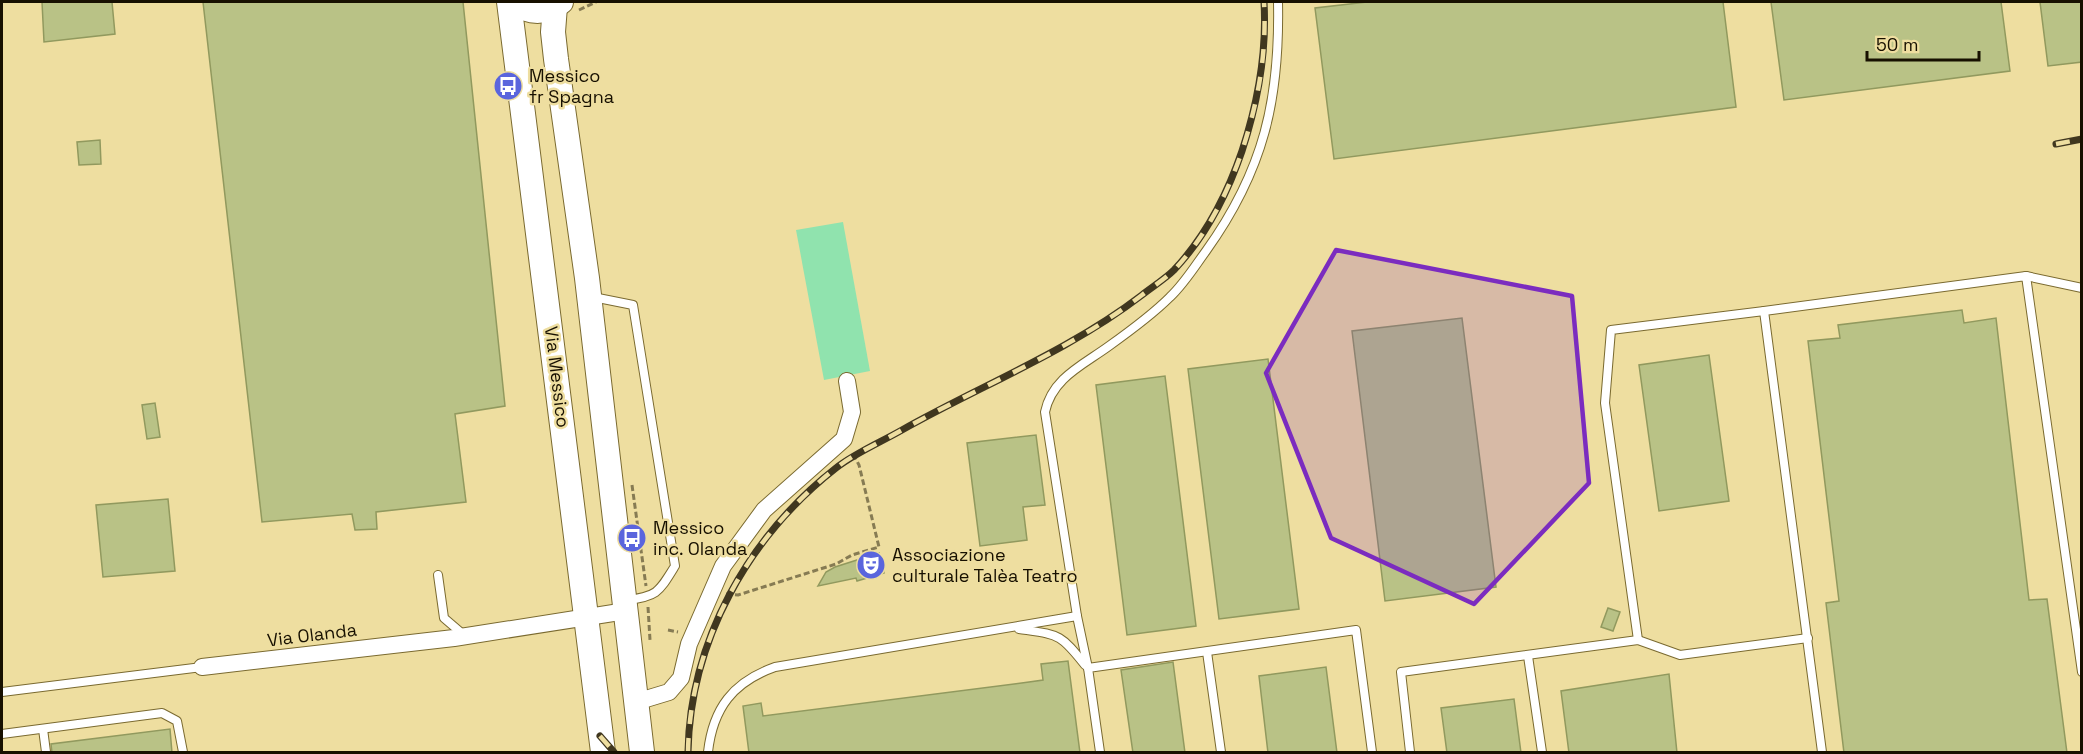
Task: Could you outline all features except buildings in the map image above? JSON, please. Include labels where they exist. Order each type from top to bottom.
[{"type":"street","name":"Via Messico","points":[[509,2],[603,753]]},
{"type":"street","points":[[514,2],[529,10],[542,11],[558,4]]},
{"type":"street","points":[[558,4],[553,32],[556,59],[589,296],[642,753]]},
{"type":"street","points":[[636,702],[669,692],[681,678],[689,644],[723,566],[764,510],[844,439],[852,412],[847,381]]},
{"type":"street","name":"Via Olanda","points":[[202,668],[465,636],[587,616],[626,606]]},
{"type":"lane","points":[[1100,753],[1045,412],[1048,398],[1074,369],[1109,346],[1170,297],[1228,220],[1258,155],[1271,112],[1278,65],[1278,2]]},
{"type":"lane","points":[[2026,276],[2082,672]]},
{"type":"lane","points":[[1638,640],[1605,403],[1611,330],[2026,276],[2082,288]]},
{"type":"lane","points":[[589,296],[633,304],[675,566],[660,591],[626,606]]},
{"type":"lane","points":[[1764,311],[1822,753]]},
{"type":"lane","points":[[438,575],[444,618],[465,636]]},
{"type":"lane","points":[[708,753],[714,722],[723,704],[728,696],[752,675],[775,667],[1077,616]]},
{"type":"lane","points":[[1011,628],[1054,633],[1088,668]]},
{"type":"lane","points":[[1088,668],[1356,630],[1372,753]]},
{"type":"lane","points":[[1410,753],[1401,672],[1638,640],[1680,654],[1808,638]]},
{"type":"lane","points":[[1207,652],[1221,753]]},
{"type":"lane","points":[[1528,656],[1542,753]]},
{"type":"lane","name":"Via Olanda","points":[[2,692],[202,668]]},
{"type":"lane","points":[[2,734],[162,713],[177,721],[183,753]]},
{"type":"lane","points":[[43,729],[46,753]]},
{"type":"path","points":[[713,590],[738,595],[836,564],[852,555],[879,547],[860,465],[844,439]]},
{"type":"highlighted area","points":[[1336,250],[1572,296],[1589,483],[1474,604],[1331,538],[1266,373]]},
{"type":"green space","points":[[843,222],[870,371],[824,380],[796,230]]},
{"type":"railway","points":[[688,752],[691,711],[700,670],[713,632],[730,594],[751,559],[804,495],[836,468],[860,453],[1025,367],[1114,315],[1170,273],[1196,243],[1222,199],[1248,133],[1263,59],[1264,2]]},
{"type":"railway","points":[[2056,144],[2082,139]]},
{"type":"railway","points":[[600,736],[614,752]]},
{"type":"place","name":"Messico fr Spagna","points":[[508,86]]},
{"type":"place","name":"Messico inc. Olanda","points":[[632,538]]},
{"type":"place","name":"Associazione culturale Talèa Teatro","points":[[871,565]]}]
